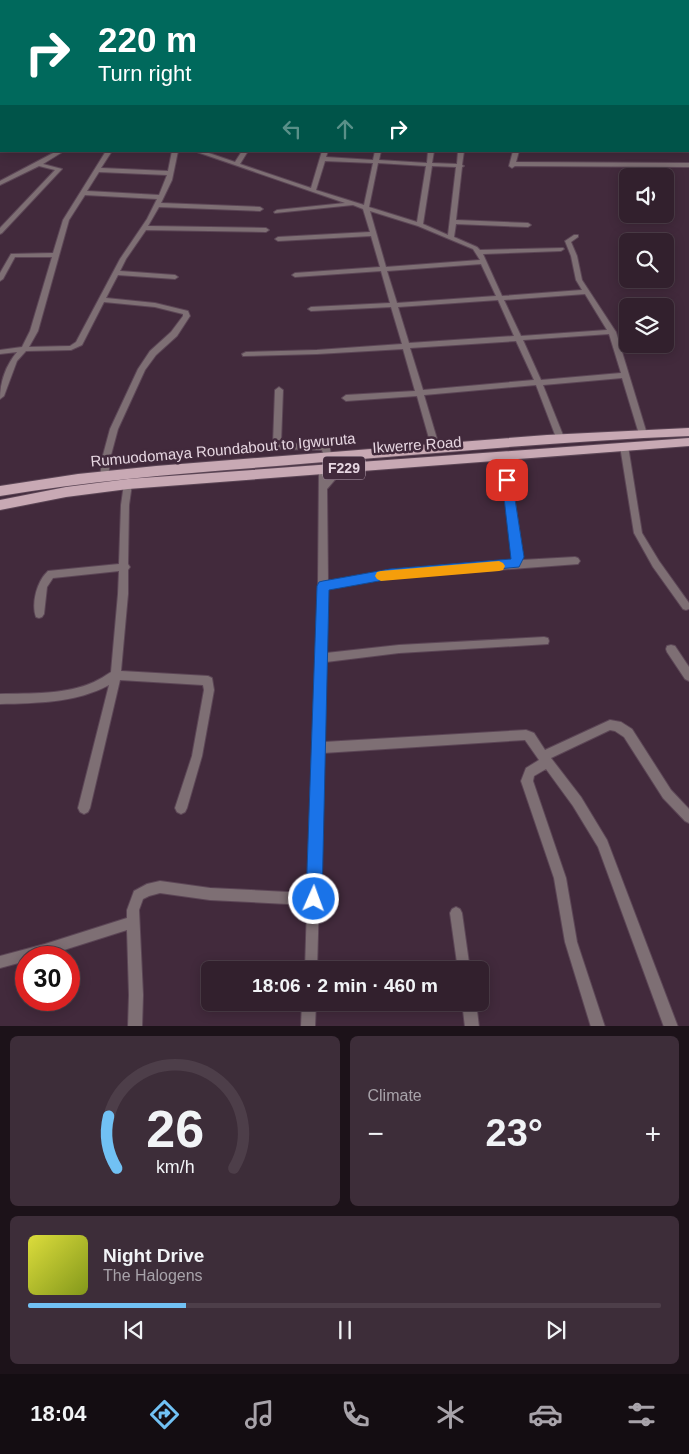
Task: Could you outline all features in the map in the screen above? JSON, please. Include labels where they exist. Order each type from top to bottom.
[{"type":"main road","points":[[326,464],[340,461],[422,454],[436,449],[689,432]]},
{"type":"main road","name":"Ikwerre Road","points":[[0,505],[66,492],[128,484],[240,477],[326,464],[341,468],[689,442]]},
{"type":"main road","name":"Rumuodomaya Roundabout to Igwuruta","points":[[0,491],[104,476],[326,464]]},
{"type":"street","points":[[0,183],[59,152]]},
{"type":"street","points":[[0,396],[14,360],[24,349],[40,315],[66,220],[108,152]]},
{"type":"street","points":[[0,352],[24,349],[71,348],[79,343],[123,259],[144,228],[156,205],[171,173],[175,152]]},
{"type":"street","points":[[200,152],[313,191],[420,224],[475,248],[484,262],[501,298],[562,440]]},
{"type":"street","points":[[237,164],[244,152]]},
{"type":"street","points":[[313,191],[325,152]]},
{"type":"street","points":[[378,152],[366,208],[436,449]]},
{"type":"street","points":[[420,224],[430,152]]},
{"type":"street","points":[[451,237],[461,166],[461,152]]},
{"type":"street","points":[[516,152],[513,165],[689,165]]},
{"type":"street","points":[[323,159],[461,166]]},
{"type":"street","points":[[0,232],[59,169],[38,164]]},
{"type":"street","points":[[98,170],[171,173]]},
{"type":"street","points":[[82,193],[160,197]]},
{"type":"street","points":[[277,212],[354,204]]},
{"type":"street","points":[[156,205],[260,209]]},
{"type":"street","points":[[453,222],[528,224]]},
{"type":"street","points":[[144,228],[266,230]]},
{"type":"street","points":[[278,239],[372,234]]},
{"type":"street","points":[[576,236],[568,241],[574,256],[579,280],[612,332],[642,434]]},
{"type":"street","points":[[478,252],[560,249]]},
{"type":"street","points":[[0,279],[13,255],[55,255]]},
{"type":"street","points":[[295,275],[484,262]]},
{"type":"street","points":[[116,272],[175,277]]},
{"type":"street","points":[[311,309],[586,292]]},
{"type":"street","points":[[102,300],[180,310],[186,313],[187,316],[174,334],[153,353],[142,369],[114,429],[104,476]]},
{"type":"street","points":[[246,354],[317,352],[612,332]]},
{"type":"street","points":[[346,398],[626,375]]},
{"type":"street","points":[[279,390],[277,444],[280,446],[326,447],[323,488],[323,586],[311,961]]},
{"type":"street","points":[[624,446],[638,533],[656,564],[686,606]]},
{"type":"street","points":[[504,455],[518,557],[515,564]]},
{"type":"street","points":[[323,488],[341,468]]},
{"type":"street","points":[[84,808],[116,675],[125,567],[125,505],[128,484]]},
{"type":"street","points":[[323,586],[390,574],[575,561]]},
{"type":"street","points":[[39,614],[42,584],[45,577],[50,574],[125,567]]},
{"type":"street","points":[[320,658],[399,650],[544,641]]},
{"type":"street","points":[[671,649],[689,676]]},
{"type":"street","points":[[0,700],[69,694],[95,688],[116,675],[208,680],[209,690],[197,756],[181,808]]},
{"type":"street","points":[[598,1026],[571,942],[560,878],[527,781],[530,772],[545,759],[610,725],[617,726],[628,733],[667,794],[689,817]]},
{"type":"street","points":[[318,748],[526,735],[530,737],[593,825],[603,844],[671,1026]]},
{"type":"street","points":[[135,1026],[136,995],[133,910],[138,895],[147,890],[160,887],[210,894],[314,899]]},
{"type":"street","points":[[456,913],[463,961]]},
{"type":"street","points":[[0,962],[133,922]]},
{"type":"street","points":[[308,1026],[309,1011]]},
{"type":"street","points":[[470,1011],[472,1026]]},
{"type":"slow traffic","points":[[381,576],[499,566]]},
{"type":"route","points":[[314,899],[323,586],[390,574],[515,564],[518,557],[507,480]]}]
